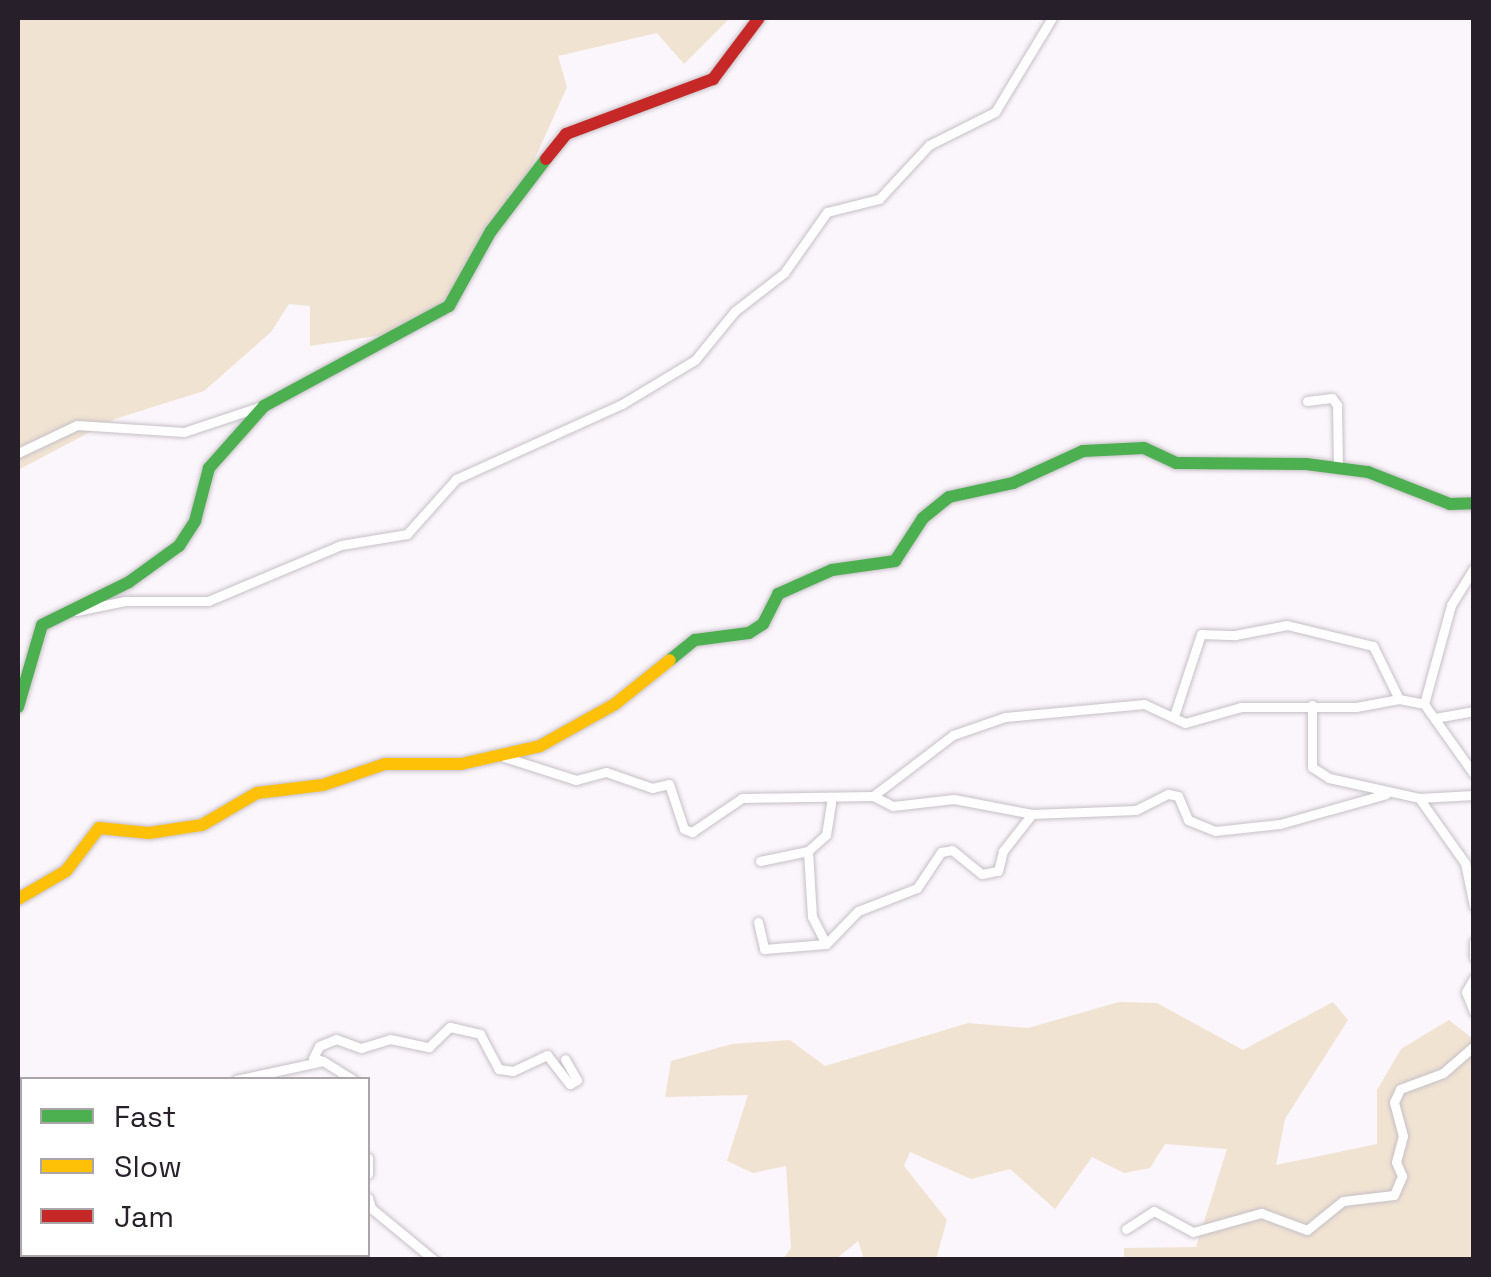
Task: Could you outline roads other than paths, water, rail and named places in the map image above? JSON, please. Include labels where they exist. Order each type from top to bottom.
[{"type":"street","points":[[18,453],[77,425],[184,432],[264,406],[449,306],[491,232],[566,134],[713,79],[759,18]]},
{"type":"street","points":[[58,613],[125,601],[208,601],[341,545],[407,534],[456,480],[622,404],[695,360],[735,311],[784,274],[827,212],[879,199],[929,145],[996,112],[1052,18]]},
{"type":"street","points":[[1307,401],[1332,398],[1337,405],[1338,468]]},
{"type":"street","points":[[18,707],[42,624],[129,582],[179,546],[194,522],[210,468],[264,406]]},
{"type":"street","points":[[18,898],[66,871],[99,828],[150,833],[202,825],[257,793],[322,786],[385,764],[502,756],[540,746],[616,704],[695,640],[749,633],[763,624],[778,594],[832,570],[894,561],[923,518],[950,497],[1013,483],[1083,451],[1144,448],[1176,463],[1338,468],[1368,472],[1450,504],[1474,503]]},
{"type":"street","points":[[1424,704],[1448,615],[1474,568]]},
{"type":"street","points":[[1174,716],[1201,634],[1286,625],[1373,646],[1399,699]]},
{"type":"street","points":[[502,756],[576,780],[606,772],[652,788],[669,784],[684,829],[692,832],[742,798],[831,802],[872,796],[953,735],[1005,717],[1144,704],[1185,723],[1241,707],[1356,707],[1399,699],[1424,704],[1474,774]]},
{"type":"street","points":[[1312,705],[1312,767],[1386,794],[1419,798],[1474,795]]},
{"type":"street","points":[[1435,718],[1474,710]]},
{"type":"street","points":[[872,796],[893,806],[954,799],[1032,814],[1136,810],[1168,794],[1178,796],[1188,820],[1216,831],[1280,824],[1386,794]]},
{"type":"street","points":[[1419,798],[1466,862],[1474,906]]},
{"type":"street","points":[[760,860],[808,851],[826,836],[831,802]]},
{"type":"street","points":[[758,922],[764,949],[826,944],[858,911],[917,888],[940,852],[952,850],[982,874],[998,871],[1003,851],[1032,814]]},
{"type":"street","points":[[808,851],[812,917],[826,944]]},
{"type":"street","points":[[1474,942],[1474,957]]},
{"type":"street","points":[[1474,978],[1466,992],[1474,1012]]},
{"type":"street","points":[[348,1077],[314,1058],[319,1046],[336,1039],[361,1048],[390,1039],[428,1047],[450,1028],[480,1034],[499,1069],[513,1071],[548,1055],[570,1084],[577,1080],[565,1059]]},
{"type":"street","points":[[1126,1228],[1154,1211],[1193,1232],[1261,1212],[1308,1230],[1343,1202],[1394,1195],[1402,1176],[1396,1162],[1403,1136],[1394,1102],[1400,1088],[1443,1074],[1474,1046]]},
{"type":"street","points":[[250,1077],[322,1061]]},
{"type":"street","points":[[370,1205],[434,1260]]}]
